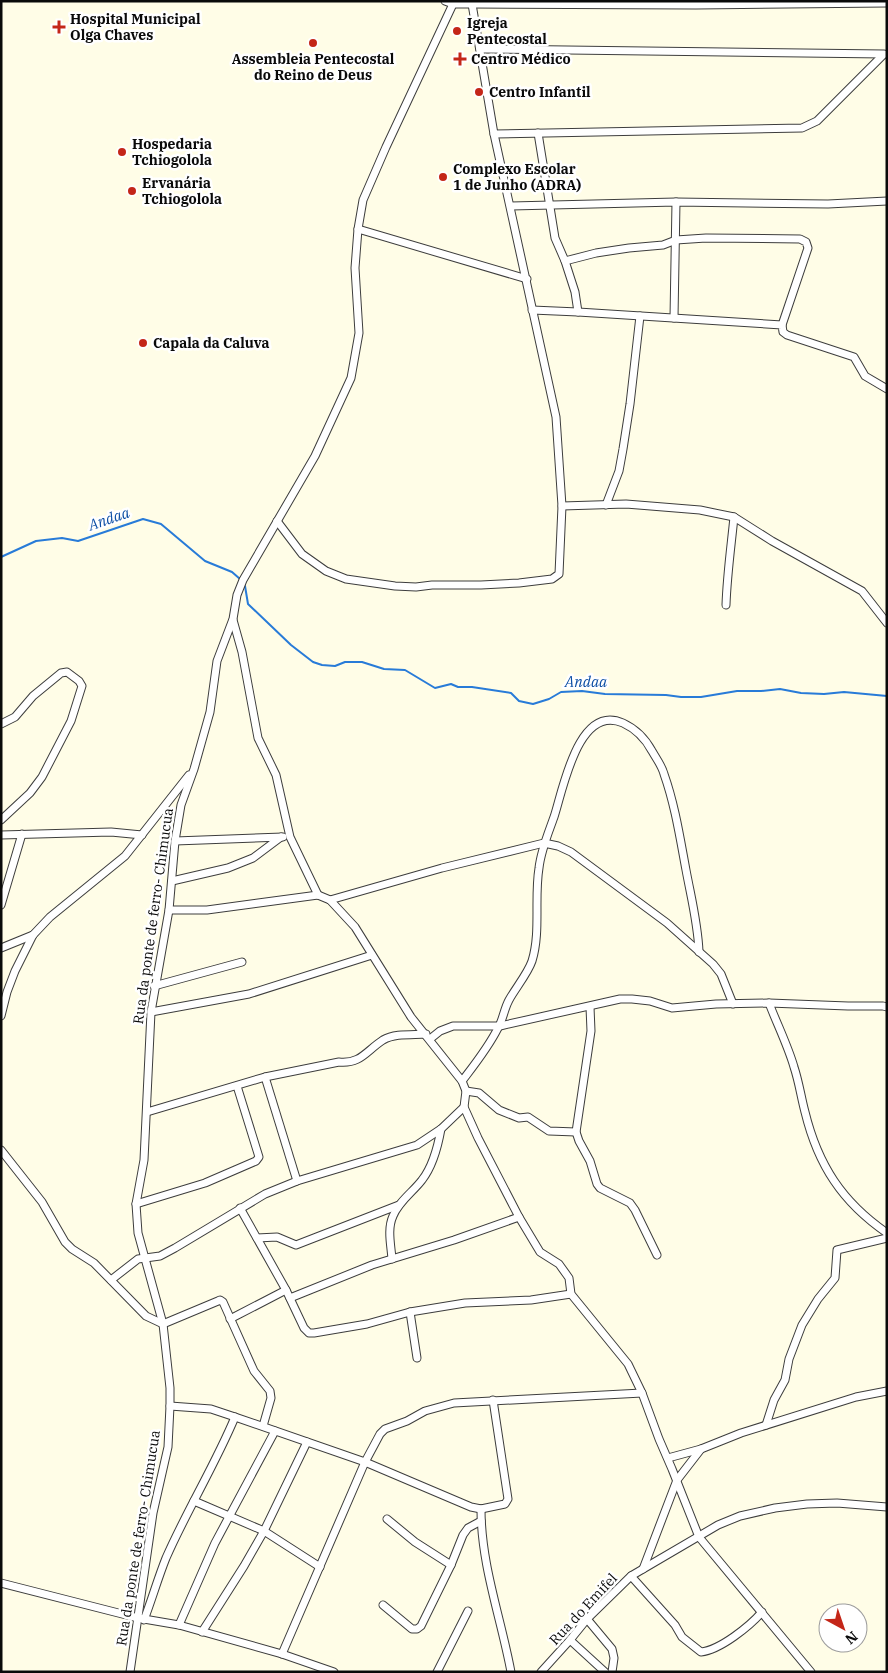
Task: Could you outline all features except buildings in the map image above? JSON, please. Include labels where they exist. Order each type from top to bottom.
[{"type":"street","points":[[445,1],[453,4],[887,3]]},
{"type":"street","name":"Rua da ponte de ferro- Chimucua","points":[[130,1672],[141,1619],[153,1513],[168,1447],[170,1388],[162,1324],[138,1233],[136,1204],[144,1160],[151,1012],[154,986],[169,910],[181,805],[194,769],[210,712],[216,661],[233,619],[237,595],[243,580],[261,552],[315,456],[351,378],[359,333],[355,268],[358,229],[363,200],[453,4]]},
{"type":"street","points":[[277,522],[302,554],[326,571],[346,579],[416,587],[519,583],[552,579],[559,574],[562,506],[556,417],[494,134],[472,4]]},
{"type":"street","points":[[480,49],[885,54]]},
{"type":"street","points":[[494,134],[802,128],[817,121],[885,54]]},
{"type":"street","points":[[538,133],[555,238],[575,292],[578,312]]},
{"type":"street","points":[[511,206],[676,202],[828,204],[887,201]]},
{"type":"street","points":[[674,318],[676,202]]},
{"type":"street","points":[[358,229],[527,279]]},
{"type":"street","points":[[565,261],[596,253],[663,245],[676,240],[706,238],[744,240],[800,239],[806,242],[808,248],[782,325],[783,332],[787,335],[854,357],[865,376],[887,389]]},
{"type":"street","points":[[532,310],[782,325]]},
{"type":"street","points":[[606,504],[619,470],[623,449],[640,316]]},
{"type":"street","points":[[562,506],[626,504],[700,510],[734,517],[862,592],[887,623]]},
{"type":"street","points":[[726,604],[727,570],[734,517]]},
{"type":"street","points":[[233,619],[242,652],[258,738],[276,775],[290,837],[318,895]]},
{"type":"street","points":[[1,724],[15,717],[33,696],[61,673],[67,672],[79,681],[82,686],[71,721],[42,777],[30,793],[1,820]]},
{"type":"street","points":[[462,1081],[484,1053],[500,1026],[508,1003],[532,964],[536,945],[536,897],[544,843],[570,763],[588,730],[602,721],[617,720],[633,727],[648,743],[664,772],[677,822],[698,929],[699,952]]},
{"type":"street","points":[[1,1016],[15,971],[33,935],[50,917],[126,856],[194,769]]},
{"type":"street","points":[[1,835],[111,832],[142,834]]},
{"type":"street","points":[[1,905],[22,834]]},
{"type":"street","points":[[172,881],[228,868],[253,858],[281,837]]},
{"type":"street","points":[[176,840],[290,837]]},
{"type":"street","points":[[330,900],[442,868],[544,843],[558,846],[571,852],[667,923],[721,974],[733,1004]]},
{"type":"street","points":[[169,910],[207,910],[318,895],[330,900],[355,927],[411,1017],[462,1081],[466,1092],[464,1107],[518,1217],[540,1252],[559,1264],[569,1278],[571,1294],[628,1364],[642,1393],[699,1537],[811,1672]]},
{"type":"street","points":[[1,948],[33,935]]},
{"type":"street","points":[[151,1012],[249,994],[372,955]]},
{"type":"street","points":[[154,986],[242,962]]},
{"type":"street","points":[[147,1112],[265,1077],[339,1062],[350,1063],[360,1058],[384,1039],[401,1035],[428,1036],[453,1026],[500,1026],[620,1000],[650,1001],[672,1008],[769,1003],[887,1007]]},
{"type":"street","points":[[769,1003],[794,1064],[805,1112],[821,1158],[830,1175],[852,1204],[887,1233]]},
{"type":"street","points":[[590,1007],[591,1031],[576,1132],[590,1161],[596,1184],[600,1188],[630,1203],[657,1255]]},
{"type":"street","points":[[265,1077],[297,1181]]},
{"type":"street","points":[[136,1204],[205,1183],[256,1161],[259,1157],[237,1086]]},
{"type":"street","points":[[466,1092],[480,1093],[499,1110],[519,1118],[528,1117],[549,1130],[576,1132]]},
{"type":"street","points":[[111,1280],[138,1259],[160,1256],[265,1194],[297,1181],[417,1145],[441,1129],[464,1107]]},
{"type":"street","points":[[392,1259],[390,1230],[392,1217],[399,1205],[423,1179],[439,1143],[441,1129]]},
{"type":"street","points":[[1,1150],[42,1202],[65,1242],[72,1249],[94,1263],[146,1316],[162,1324],[220,1300],[222,1302],[254,1371],[270,1391],[271,1398],[263,1426]]},
{"type":"street","points":[[257,1238],[277,1237],[296,1245],[399,1205]]},
{"type":"street","points":[[240,1208],[286,1290],[304,1328],[309,1333],[368,1324],[410,1312],[465,1303],[531,1300],[571,1294]]},
{"type":"street","points":[[290,1298],[392,1259],[454,1240],[518,1217]]},
{"type":"street","points":[[766,1425],[774,1400],[785,1380],[789,1359],[802,1325],[818,1298],[835,1278],[837,1250],[887,1238]]},
{"type":"street","points":[[230,1319],[286,1290]]},
{"type":"street","points":[[410,1312],[417,1358]]},
{"type":"street","points":[[668,1458],[701,1449],[741,1433],[856,1397],[887,1391]]},
{"type":"street","points":[[282,1654],[365,1462],[380,1434],[385,1429],[407,1421],[432,1408],[454,1404],[493,1400],[642,1393]]},
{"type":"street","points":[[170,1406],[210,1409],[263,1426],[365,1462],[461,1503],[481,1509],[505,1504],[508,1499],[493,1400]]},
{"type":"street","points":[[141,1619],[167,1558],[235,1417]]},
{"type":"street","points":[[178,1625],[215,1543],[275,1431]]},
{"type":"street","points":[[202,1632],[264,1531],[307,1442]]},
{"type":"street","points":[[643,1569],[677,1480],[701,1449]]},
{"type":"street","points":[[194,1501],[264,1531],[320,1567]]},
{"type":"street","name":"Rua do Emifel","points":[[541,1672],[587,1619],[631,1576],[718,1525],[740,1516],[775,1508],[807,1504],[837,1503],[887,1507]]},
{"type":"street","points":[[481,1509],[488,1573],[511,1672]]},
{"type":"street","points":[[387,1520],[415,1542],[451,1565]]},
{"type":"street","points":[[383,1605],[412,1629],[418,1629],[424,1622],[463,1535],[468,1528],[481,1521]]},
{"type":"street","points":[[631,1576],[675,1625],[682,1636],[701,1652],[712,1650],[750,1626],[762,1612]]},
{"type":"street","points":[[1,1583],[141,1619],[178,1625],[282,1654],[334,1672]]},
{"type":"street","points":[[437,1672],[468,1611]]},
{"type":"street","points":[[587,1619],[612,1649],[614,1658],[612,1672]]},
{"type":"street","points":[[570,1640],[605,1672]]},
{"type":"waterway","name":"Andaa","points":[[1,557],[36,541],[62,538],[78,541],[143,519],[161,524],[205,561],[232,572],[240,579]]},
{"type":"waterway","name":"Andaa","points":[[245,586],[248,604],[291,645],[313,662],[335,666],[345,662],[362,662],[384,669],[405,670],[435,688],[451,684],[458,687],[472,687],[511,693],[519,701],[533,704],[549,699],[561,692],[582,691],[605,694],[701,697],[737,691],[780,689],[801,693],[824,694],[844,692],[887,696]]},
{"type":"place","name":"Hospital Municipal Olga Chaves","points":[[59,27]]},
{"type":"place","name":"Igreja Pentecostal","points":[[457,31]]},
{"type":"place","name":"Assembleia Pentecostal do Reino de Deus","points":[[313,43]]},
{"type":"place","name":"Centro Médico","points":[[460,59]]},
{"type":"place","name":"Centro Infantil","points":[[479,92]]},
{"type":"place","name":"Hospedaria Tchiogolola","points":[[122,152]]},
{"type":"place","name":"Complexo Escolar 1 de Junho (ADRA)","points":[[443,177]]},
{"type":"place","name":"Ervanária Tchiogolola","points":[[132,191]]},
{"type":"place","name":"Capala da Caluva","points":[[143,343]]}]
